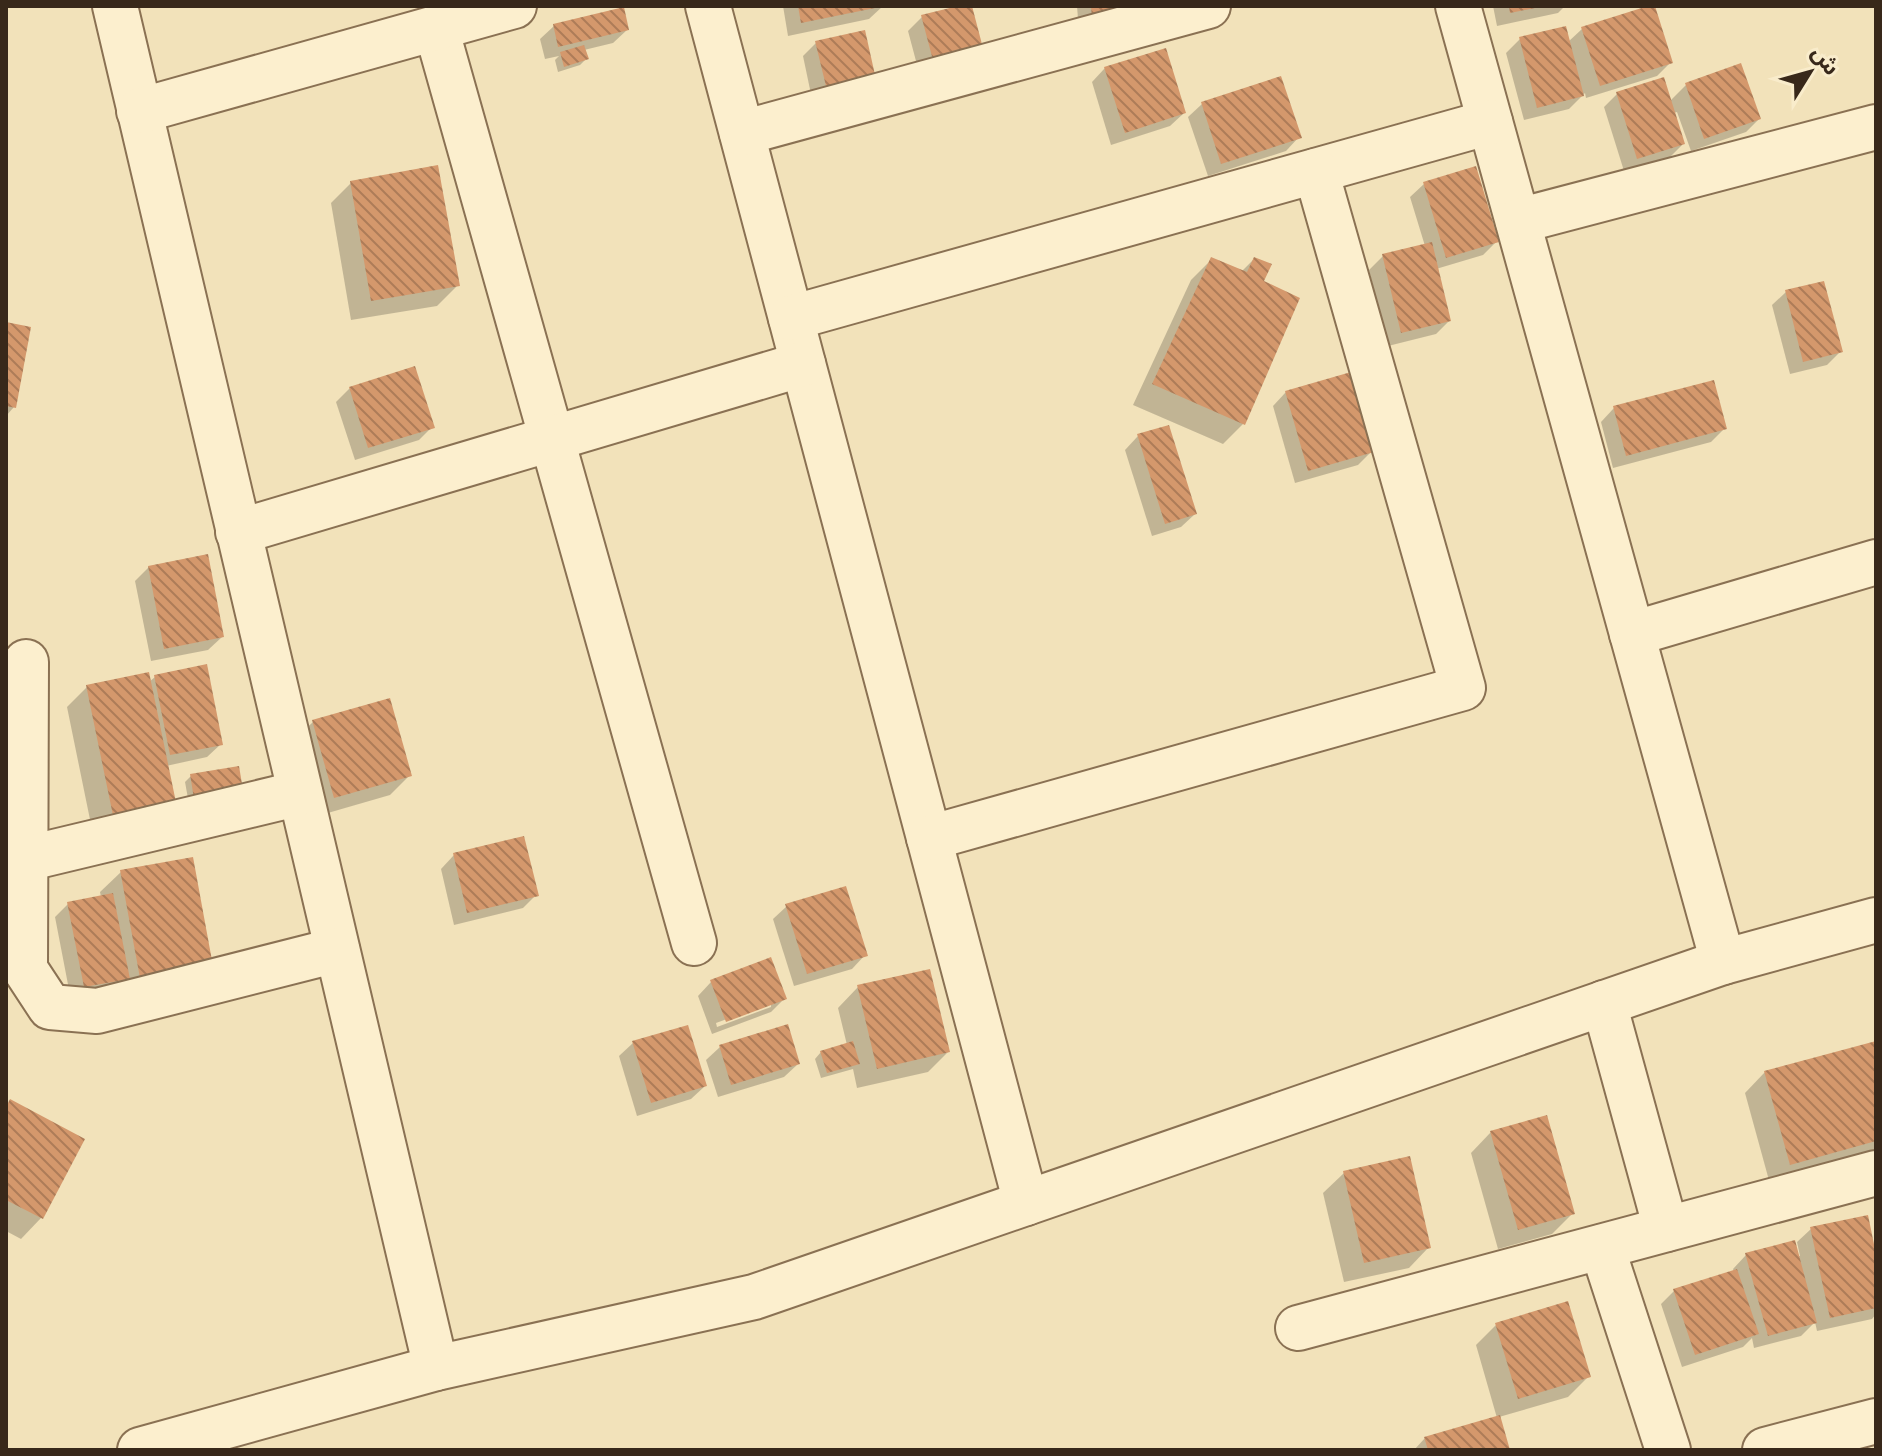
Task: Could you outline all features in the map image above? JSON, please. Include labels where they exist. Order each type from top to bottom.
[{"type":"street","points":[[115,6],[436,1368]]},
{"type":"street","points":[[139,111],[514,6]]},
{"type":"street","points":[[708,6],[1026,1203]]},
{"type":"street","points":[[742,133],[1208,6]]},
{"type":"street","points":[[1458,6],[1723,962]]},
{"type":"street","points":[[436,28],[694,943]]},
{"type":"street","points":[[791,318],[1490,122]]},
{"type":"street","points":[[1518,221],[1876,127]]},
{"type":"street","points":[[929,838],[1463,688],[1316,171]]},
{"type":"street","points":[[238,532],[803,364]]},
{"type":"street","points":[[1632,634],[1876,562]]},
{"type":"street","points":[[26,662],[25,969],[50,1007],[97,1011],[337,950]]},
{"type":"street","points":[[25,859],[300,793]]},
{"type":"street","points":[[140,1450],[436,1368],[754,1297],[1723,962],[1876,920]]},
{"type":"street","points":[[1604,1003],[1666,1229]]},
{"type":"street","points":[[1298,1328],[1876,1173]]},
{"type":"street","points":[[1602,1247],[1668,1450]]},
{"type":"street","points":[[1765,1450],[1876,1421]]},
{"type":"building","points":[[798,6],[880,6],[880,7],[801,23]]},
{"type":"building","points":[[958,6],[972,6],[984,52],[934,64],[921,15]]},
{"type":"building","points":[[1091,6],[1144,6],[1092,19]]},
{"type":"building","points":[[1509,6],[1539,6],[1540,7],[1510,13]]},
{"type":"building","points":[[1655,6],[1673,63],[1600,86],[1581,27]]},
{"type":"building","points":[[624,7],[629,30],[558,47],[553,24]]},
{"type":"building","points":[[1566,26],[1584,96],[1537,108],[1519,37]]},
{"type":"building","points":[[865,30],[875,75],[826,86],[815,41]]},
{"type":"building","points":[[584,45],[589,59],[564,67],[560,52]]},
{"type":"building","points":[[1166,48],[1186,113],[1125,133],[1104,67]]},
{"type":"building","points":[[1741,63],[1761,119],[1704,139],[1685,83]]},
{"type":"building","points":[[1281,76],[1302,138],[1221,164],[1201,102]]},
{"type":"building","points":[[1664,77],[1685,144],[1637,159],[1616,92]]},
{"type":"building","points":[[438,165],[460,286],[371,301],[350,181]]},
{"type":"building","points":[[1476,166],[1499,242],[1446,258],[1423,182]]},
{"type":"building","points":[[1432,242],[1451,321],[1401,333],[1382,254]]},
{"type":"building","points":[[1211,257],[1247,272],[1254,257],[1272,264],[1264,281],[1300,298],[1245,425],[1152,384]]},
{"type":"building","points":[[1824,281],[1843,352],[1803,362],[1785,290]]},
{"type":"building","points":[[6,322],[31,327],[16,408],[6,406]]},
{"type":"building","points":[[415,366],[435,428],[368,448],[349,387]]},
{"type":"building","points":[[1351,372],[1374,452],[1308,471],[1285,391]]},
{"type":"building","points":[[1714,380],[1727,429],[1626,456],[1613,406]]},
{"type":"building","points":[[1169,425],[1197,514],[1165,524],[1137,434]]},
{"type":"building","points":[[208,554],[224,637],[164,649],[148,566]]},
{"type":"building","points":[[207,664],[223,745],[170,755],[154,675]]},
{"type":"building","points":[[149,672],[178,812],[115,825],[86,685]]},
{"type":"building","points":[[390,698],[412,776],[334,798],[312,720]]},
{"type":"building","points":[[239,766],[243,790],[194,799],[190,774]]},
{"type":"building","points":[[524,836],[539,896],[467,913],[453,853]]},
{"type":"building","points":[[193,857],[213,966],[140,978],[120,870]]},
{"type":"building","points":[[846,886],[868,956],[807,974],[785,904]]},
{"type":"building","points":[[113,893],[130,979],[84,987],[67,902]]},
{"type":"building","points":[[771,957],[787,999],[726,1022],[710,980]]},
{"type":"building","points":[[930,969],[950,1052],[877,1069],[857,985]]},
{"type":"building","points":[[788,1024],[800,1064],[731,1085],[719,1045]]},
{"type":"building","points":[[688,1025],[707,1086],[651,1103],[632,1041]]},
{"type":"building","points":[[853,1041],[860,1064],[827,1073],[820,1051]]},
{"type":"building","points":[[1876,1041],[1876,1141],[1790,1165],[1764,1071]]},
{"type":"building","points":[[10,1099],[85,1139],[43,1219],[6,1200],[6,1107]]},
{"type":"building","points":[[1547,1115],[1575,1214],[1518,1230],[1490,1131]]},
{"type":"building","points":[[1410,1156],[1431,1248],[1364,1263],[1343,1171]]},
{"type":"building","points":[[1868,1215],[1876,1254],[1876,1308],[1830,1318],[1810,1227]]},
{"type":"building","points":[[1795,1240],[1817,1323],[1768,1336],[1745,1253]]},
{"type":"building","points":[[1737,1269],[1759,1334],[1695,1355],[1673,1289]]},
{"type":"building","points":[[1568,1301],[1591,1377],[1518,1399],[1495,1323]]},
{"type":"building","points":[[1500,1415],[1510,1450],[1428,1450],[1424,1437]]}]
